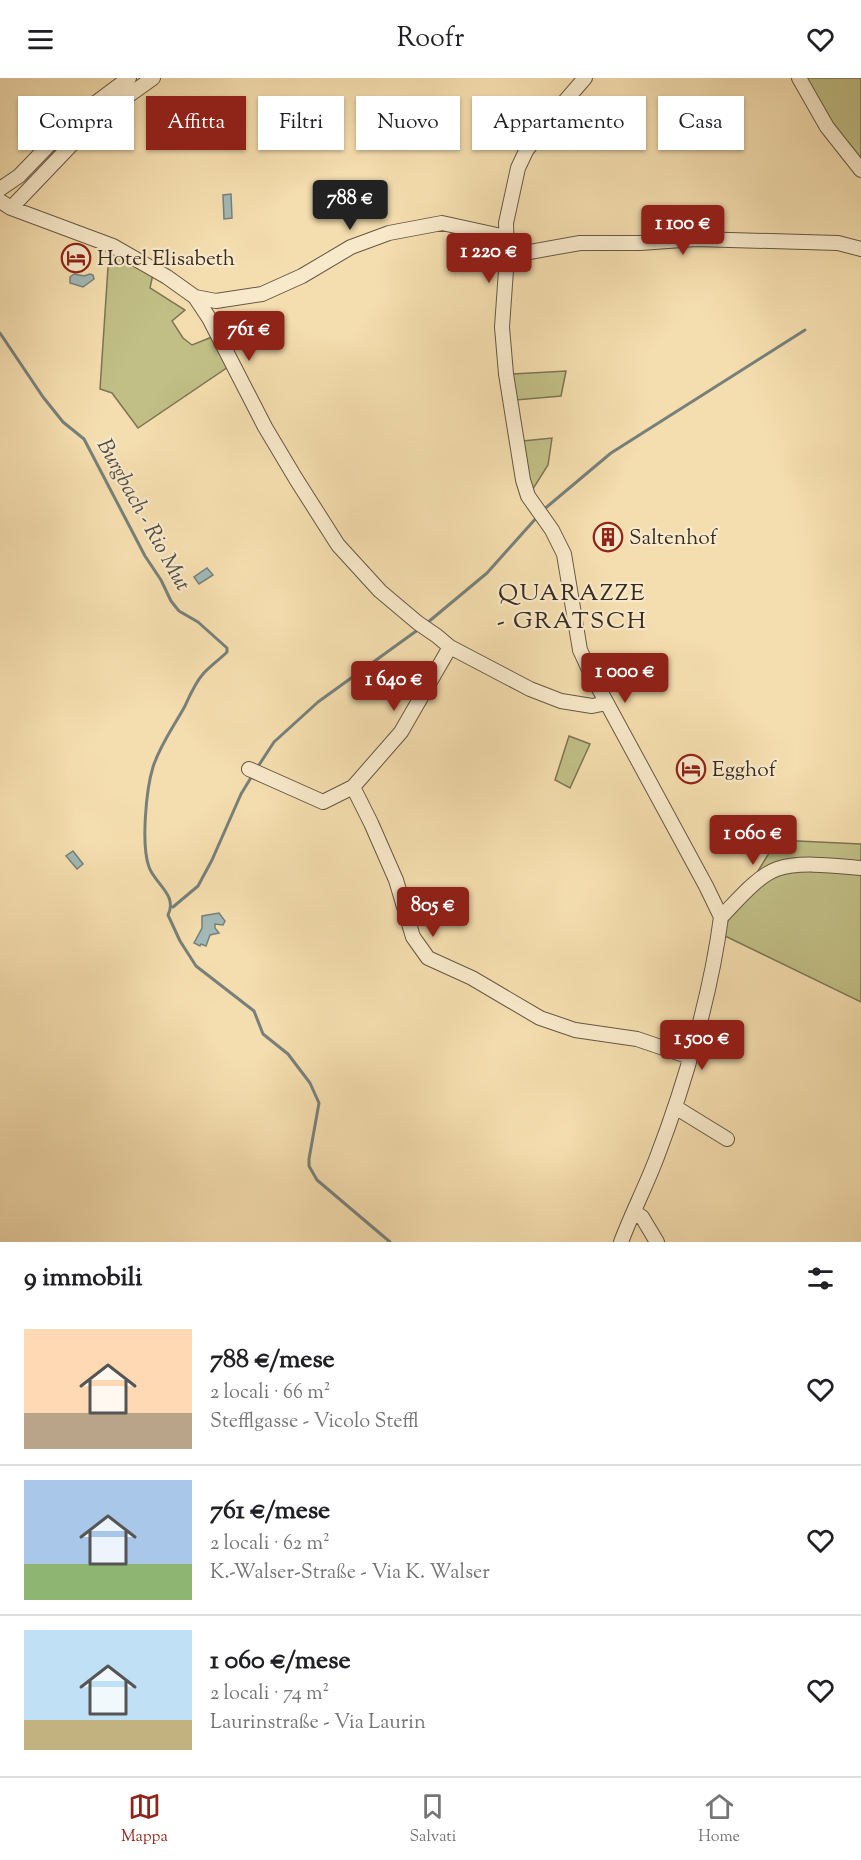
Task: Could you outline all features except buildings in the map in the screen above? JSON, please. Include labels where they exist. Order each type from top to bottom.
[{"type":"street","points":[[0,189],[20,176],[74,119],[129,78]]},
{"type":"street","points":[[153,78],[97,118],[5,205],[112,246],[195,297],[209,318],[265,427],[339,545],[380,591],[423,627],[450,647],[521,685],[561,701],[592,706],[607,703]]},
{"type":"street","points":[[585,78],[547,122],[526,151],[512,190],[506,237],[507,256],[502,327],[506,374],[520,464],[528,496],[552,530],[564,554],[580,650],[721,917]]},
{"type":"street","points":[[799,78],[827,127],[861,170]]},
{"type":"street","points":[[195,297],[216,301],[262,294],[302,276],[351,247],[389,233],[442,223],[506,237]]},
{"type":"street","points":[[507,256],[580,243],[640,243],[696,239],[838,243],[861,249]]},
{"type":"street","points":[[254,771],[323,801],[353,787],[401,732],[450,647]]},
{"type":"street","points":[[353,787],[396,880],[413,937],[428,958],[472,978],[540,1018],[575,1029],[637,1039],[690,1057]]},
{"type":"street","points":[[621,1242],[675,1107],[706,996],[721,917],[755,884],[776,869],[824,864],[861,868]]},
{"type":"street","points":[[675,1107],[727,1138]]},
{"type":"street","points":[[634,1212],[642,1217],[657,1242]]},
{"type":"shaded area","points":[[804,78],[861,78],[861,161],[826,121]]},
{"type":"shaded area","points":[[109,252],[153,274],[150,288],[185,310],[172,321],[183,338],[192,345],[212,337],[228,367],[138,428],[112,393],[100,389]]},
{"type":"shaded area","points":[[566,371],[561,396],[516,400],[513,374]]},
{"type":"shaded area","points":[[552,438],[548,465],[531,492],[523,441]]},
{"type":"shaded area","points":[[569,736],[590,744],[570,788],[555,780]]},
{"type":"shaded area","points":[[777,840],[861,844],[861,1002],[725,936],[725,925]]},
{"type":"water","points":[[231,194],[232,218],[224,219],[223,195]]},
{"type":"water","points":[[74,274],[84,276],[90,274],[94,279],[83,287],[70,283],[70,277]]},
{"type":"water","points":[[207,568],[213,575],[199,584],[194,577]]},
{"type":"water","points":[[73,851],[83,864],[77,869],[66,856]]},
{"type":"water","points":[[219,913],[225,921],[223,925],[215,924],[219,933],[210,935],[206,946],[194,943],[202,928],[202,916]]},
{"type":"waterway","points":[[542,511],[611,453],[805,330]]},
{"type":"waterway","name":"Burgbach - Rio Mut","points":[[0,333],[43,397],[63,422],[84,439],[171,601],[179,611],[198,622],[227,648],[227,652],[206,671],[193,689],[163,743],[153,767],[145,817],[145,845],[149,867],[168,896],[170,901],[168,915],[180,941],[196,966],[254,1011],[263,1034],[288,1054],[310,1083],[319,1103],[309,1159],[309,1166],[317,1180],[390,1242]]},
{"type":"waterway","points":[[427,623],[487,573],[538,516]]},
{"type":"waterway","points":[[257,768],[274,742],[318,702],[419,629]]},
{"type":"waterway","points":[[173,907],[198,886],[241,794],[252,776]]},
{"type":"place","name":"Hotel Elisabeth","points":[[76,258]]},
{"type":"place","name":"Saltenhof","points":[[608,537]]},
{"type":"place","name":"Egghof","points":[[691,769]]},
{"type":"district","name":"QUARAZZE - GRATSCH","points":[[572,606]]}]
